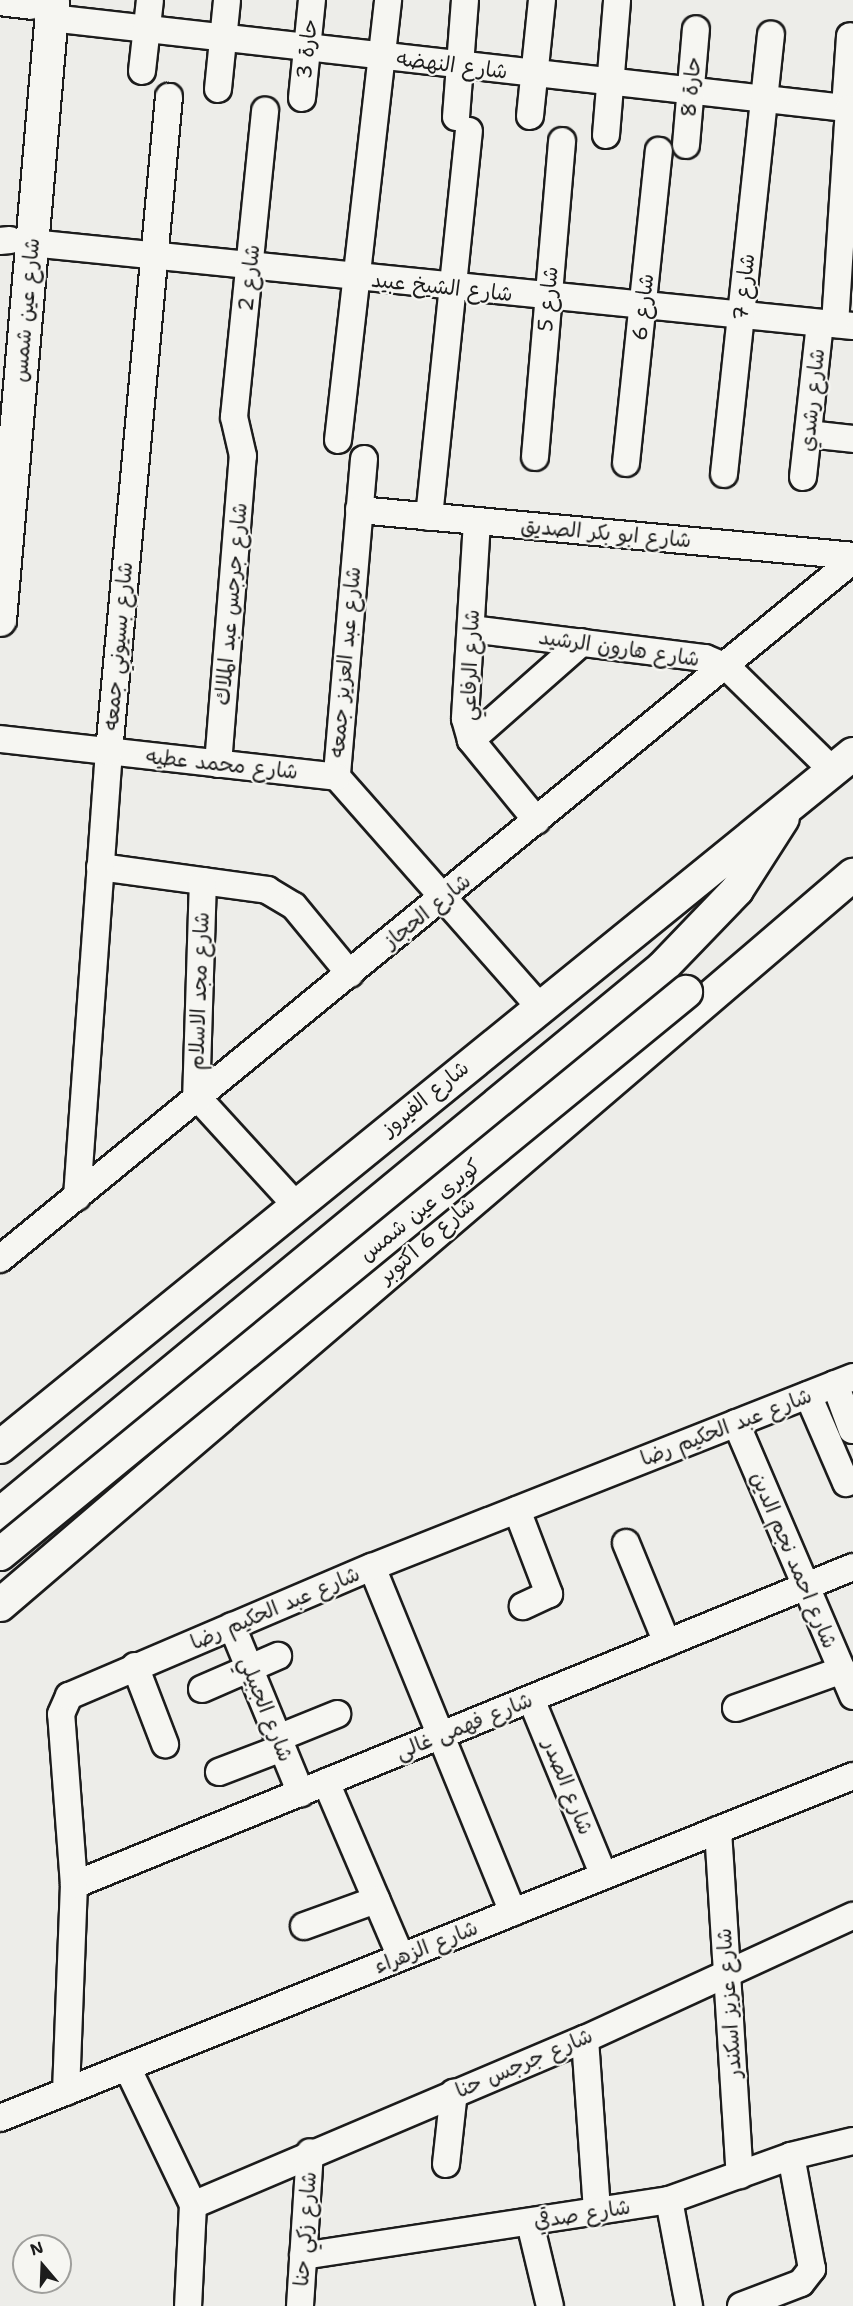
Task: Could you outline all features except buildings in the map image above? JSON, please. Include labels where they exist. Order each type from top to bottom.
[{"type":"main road","name":"شارع عين شمس","points":[[0,355],[41,6]]},
{"type":"main road","name":"شارع عين شمس","points":[[0,620],[14,241]]},
{"type":"main road","name":"شارع الفيروز","points":[[0,1447],[538,1005],[843,762]]},
{"type":"main road","name":"كوبرى عين شمس","points":[[0,1514],[662,968],[737,890],[790,803]]},
{"type":"main road","name":"كوبرى عين شمس","points":[[0,1554],[750,940],[851,876]]},
{"type":"main road","name":"شارع 6 اكتوبر","points":[[0,1605],[851,876]]},
{"type":"main road","points":[[0,1538],[27,1557],[51,1563]]},
{"type":"street","points":[[142,71],[150,0]]},
{"type":"street","points":[[218,89],[226,0]]},
{"type":"street","name":"حارة 3","points":[[302,98],[312,0]]},
{"type":"street","points":[[338,441],[388,0]]},
{"type":"street","points":[[429,517],[440,443],[457,289],[462,124],[459,66],[465,0]]},
{"type":"street","points":[[530,116],[542,0]]},
{"type":"street","points":[[606,135],[617,0]]},
{"type":"street","name":"شارع النهضه","points":[[0,2],[41,6],[146,29],[459,66],[849,108]]},
{"type":"street","name":"حارة 8","points":[[686,145],[696,29]]},
{"type":"street","name":"شارع 7","points":[[724,474],[771,35]]},
{"type":"street","name":"شارع رشدي","points":[[803,477],[808,434],[836,324],[847,225],[850,36]]},
{"type":"street","name":"شارع بسيوني جمعه","points":[[77,1197],[109,752],[152,258],[169,97]]},
{"type":"street","name":"شارع 2","points":[[241,445],[234,417],[265,111]]},
{"type":"street","name":"شارع 5","points":[[535,457],[562,141]]},
{"type":"street","name":"شارع 6","points":[[626,463],[659,151]]},
{"type":"street","name":"شارع الشيخ عبيد","points":[[14,241],[250,269],[741,317],[836,324]]},
{"type":"street","points":[[808,434],[853,439]]},
{"type":"street","name":"شارع جرجس عبد الملاك","points":[[218,764],[241,445]]},
{"type":"street","name":"شارع عبد العزيز جمعه","points":[[364,459],[336,777],[538,1005]]},
{"type":"street","name":"شارع ابو بكر الصديق","points":[[358,510],[853,558]]},
{"type":"street","name":"شارع الرفاعي","points":[[477,521],[465,719],[471,740],[537,821]]},
{"type":"street","name":"شارع الحجاز","points":[[0,1259],[728,668],[853,558]]},
{"type":"street","name":"شارع هارون الرشيد","points":[[471,629],[686,654],[728,668],[843,762]]},
{"type":"street","points":[[471,740],[582,642]]},
{"type":"street","name":"شارع محمد عطيه","points":[[0,739],[336,777]]},
{"type":"street","points":[[100,867],[203,881],[280,896],[350,974]]},
{"type":"street","name":"شارع مجد الاسلام","points":[[197,1101],[203,881]]},
{"type":"street","points":[[197,1101],[295,1204]]},
{"type":"street","points":[[844,1381],[852,1430]]},
{"type":"street","name":"شارع عبد الحكيم رضا","points":[[66,2092],[74,1885],[63,1704],[81,1689],[372,1567],[844,1381]]},
{"type":"street","points":[[808,1395],[846,1483]]},
{"type":"street","name":"شارع احمد نجم الدين","points":[[736,1423],[853,1696]]},
{"type":"street","points":[[517,1510],[549,1594],[523,1606]]},
{"type":"street","points":[[626,1543],[667,1643]]},
{"type":"street","points":[[372,1567],[513,1912]]},
{"type":"street","name":"شارع فهمى غالى","points":[[74,1885],[853,1568]]},
{"type":"street","name":"شارع الجبيلي","points":[[232,1626],[301,1793]]},
{"type":"street","points":[[202,1689],[278,1656]]},
{"type":"street","points":[[135,1666],[165,1744]]},
{"type":"street","points":[[736,1708],[842,1670]]},
{"type":"street","name":"شارع الصدر","points":[[531,1699],[604,1876]]},
{"type":"street","points":[[219,1772],[337,1714]]},
{"type":"street","name":"شارع الزهراء","points":[[0,2118],[853,1776]]},
{"type":"street","points":[[326,1782],[401,1957]]},
{"type":"street","name":"شارع عزيز اسكندر","points":[[718,1830],[740,2175]]},
{"type":"street","points":[[304,1926],[376,1900]]},
{"type":"street","name":"شارع جرجس حنا","points":[[193,2205],[310,2152],[585,2039],[853,1916]]},
{"type":"street","points":[[585,2039],[597,2212]]},
{"type":"street","points":[[127,2067],[193,2205],[188,2306]]},
{"type":"street","points":[[446,2164],[454,2092]]},
{"type":"street","name":"شارع صدقي","points":[[303,2256],[669,2200],[791,2156],[853,2141]]},
{"type":"street","name":"شارع زكي حنا","points":[[300,2306],[310,2152]]},
{"type":"street","points":[[741,2306],[801,2283],[812,2269],[791,2156]]},
{"type":"street","points":[[669,2200],[689,2306]]},
{"type":"street","points":[[530,2223],[550,2306]]}]
